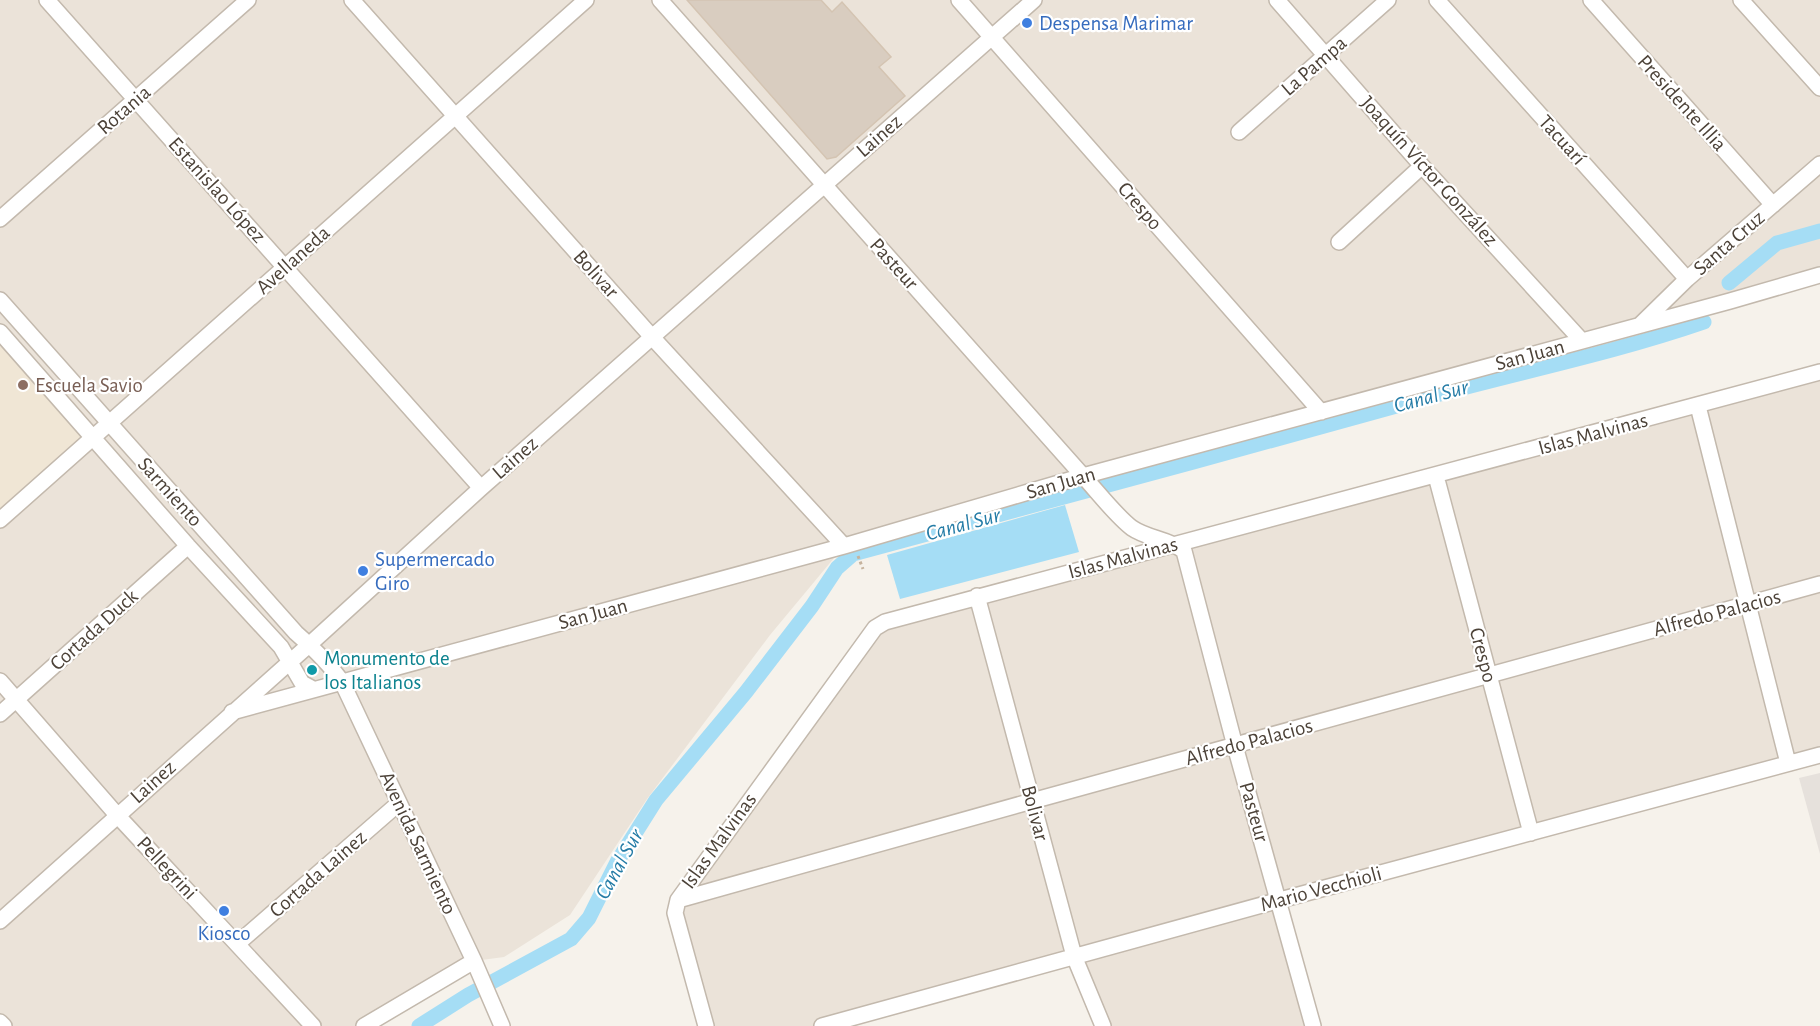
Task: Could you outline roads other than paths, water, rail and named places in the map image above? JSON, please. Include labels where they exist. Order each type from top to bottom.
[{"type":"street","name":"Estanislao López","points":[[47,0],[481,488]]},
{"type":"street","name":"Rotania","points":[[0,219],[248,0]]},
{"type":"street","name":"Bolivar","points":[[352,0],[652,337],[844,546]]},
{"type":"street","name":"Avellaneda","points":[[0,520],[110,425],[454,115],[586,0]]},
{"type":"street","name":"Pasteur","points":[[660,0],[1126,522],[1146,536],[1176,544],[1184,551],[1235,746],[1314,1026]]},
{"type":"street","name":"Crespo","points":[[959,0],[1321,412]]},
{"type":"street","name":"Lainez","points":[[0,921],[481,488],[1035,0]]},
{"type":"street","name":"Joaquín Víctor González","points":[[1277,0],[1422,166],[1582,341]]},
{"type":"street","name":"La Pampa","points":[[1239,132],[1388,0]]},
{"type":"street","name":"Tacuarí","points":[[1437,0],[1687,279]]},
{"type":"street","name":"Presidente Illia","points":[[1591,0],[1773,205]]},
{"type":"street","points":[[1741,0],[1820,88]]},
{"type":"street","name":"Santa Cruz","points":[[1640,325],[1687,279],[1820,164]]},
{"type":"street","points":[[1339,242],[1422,166]]},
{"type":"street","name":"San Juan","points":[[232,712],[844,546],[1083,476],[1730,302],[1820,275]]},
{"type":"street","name":"Sarmiento","points":[[0,300],[342,682]]},
{"type":"street","name":"Sarmiento","points":[[0,332],[188,546],[281,647],[302,683],[313,689]]},
{"type":"street","name":"Islas Malvinas","points":[[678,900],[875,628],[885,622],[1820,372]]},
{"type":"street","points":[[1698,406],[1788,764]]},
{"type":"street","name":"Crespo","points":[[1436,476],[1531,833]]},
{"type":"street","points":[[1125,557],[1132,539],[1126,522]]},
{"type":"street","name":"Cortada Duck","points":[[0,714],[188,546]]},
{"type":"street","name":"Alfredo Palacios","points":[[678,900],[1820,584]]},
{"type":"street","name":"Bolivar","points":[[977,596],[1074,956],[1102,1026]]},
{"type":"street","name":"Pellegrini","points":[[0,681],[117,815],[313,1026]]},
{"type":"street","name":"Avenida Sarmiento","points":[[342,682],[502,1026]]},
{"type":"street","name":"Mario Vecchioli","points":[[822,1026],[1820,755]]},
{"type":"street","name":"Cortada Lainez","points":[[237,944],[399,803]]},
{"type":"street","points":[[678,900],[675,913],[706,1026]]},
{"type":"street","points":[[364,1026],[476,966]]},
{"type":"street","name":"Avenida Sarmiento","points":[[494,1005],[494,1026]]},
{"type":"street","points":[[0,1022],[3,1026]]},
{"type":"water","points":[[1065,505],[1079,552],[900,599],[887,555]]},
{"type":"waterway","name":"Canal Sur","points":[[1729,283],[1777,243],[1820,231]]},
{"type":"waterway","name":"Canal Sur","points":[[419,1026],[468,995],[571,939],[589,918],[617,862],[656,800],[746,692],[812,606],[837,568],[853,554],[1429,397],[1601,353],[1704,322]]},
{"type":"place","name":"Despensa Marimar","points":[[1027,23]]},
{"type":"place","name":"Escuela Savio","points":[[23,385]]},
{"type":"place","name":"Supermercado Giro","points":[[363,571]]},
{"type":"place","name":"Monumento de los Italianos","points":[[312,670]]},
{"type":"place","name":"Kiosco","points":[[224,911]]}]
